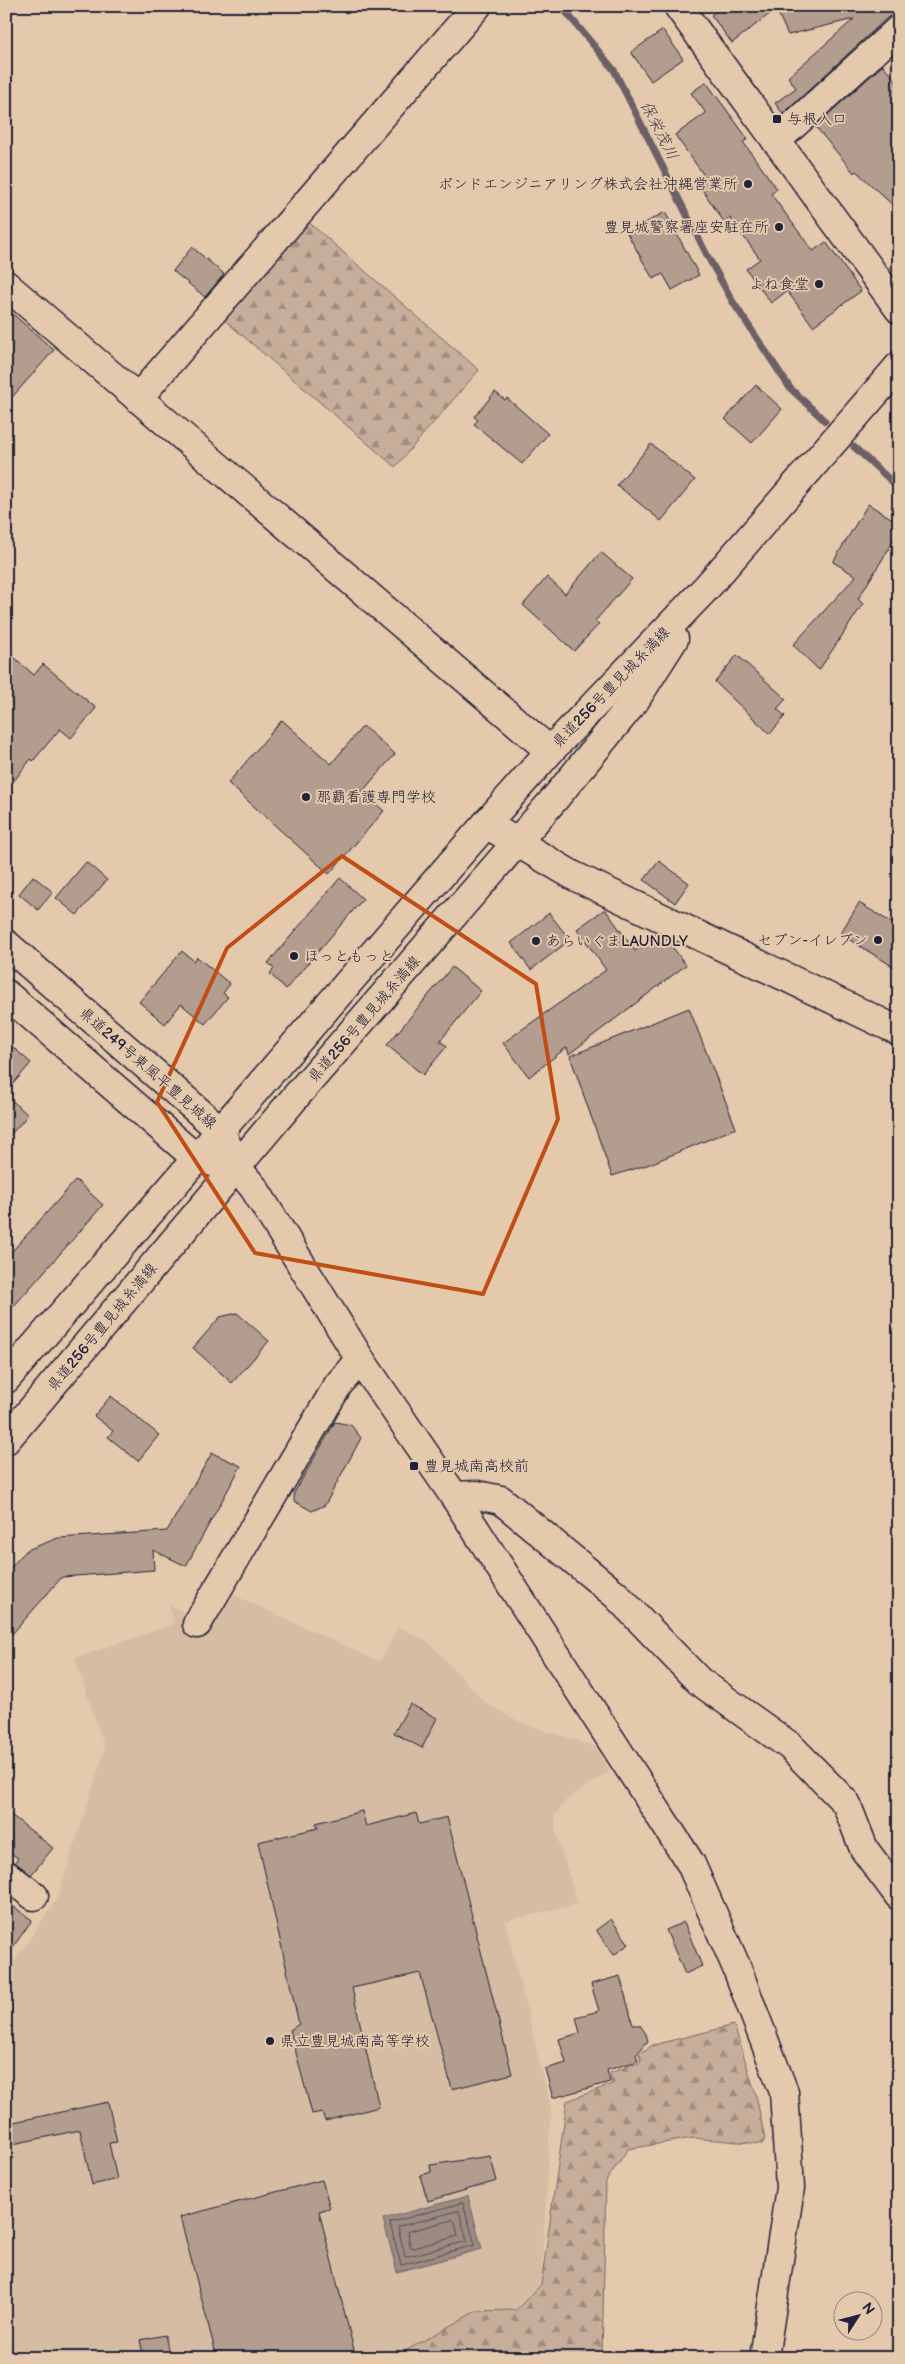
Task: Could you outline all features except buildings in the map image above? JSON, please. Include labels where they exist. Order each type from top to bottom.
[{"type":"street","points":[[138,398],[477,6]]},
{"type":"street","points":[[678,6],[899,309]]},
{"type":"street","points":[[776,141],[899,29]]},
{"type":"street","points":[[6,285],[550,751]]},
{"type":"street","name":"県道256号豊見城糸満線","points":[[6,1379],[550,751],[707,586],[899,366]]},
{"type":"street","name":"県道256号豊見城糸満線","points":[[6,1440],[236,1167],[518,842],[634,702],[707,586]]},
{"type":"street","points":[[486,824],[574,876],[899,1031]]},
{"type":"street","name":"県道249号東風平豊見城線","points":[[6,944],[220,1130],[236,1167],[254,1188],[360,1359],[454,1496],[691,1864],[736,1966],[784,2092],[790,2188],[764,2358]]},
{"type":"street","points":[[6,994],[196,1158],[236,1167]]},
{"type":"street","points":[[197,1624],[338,1385],[360,1359]]},
{"type":"street","points":[[454,1496],[477,1495],[501,1500],[616,1595],[699,1681],[790,1746],[846,1803],[864,1849],[899,1896]]},
{"type":"street","points":[[6,1875],[34,1896]]},
{"type":"highlighted area","points":[[342,856],[536,984],[558,1119],[483,1294],[255,1253],[157,1102],[227,948]]},
{"type":"shaded area","name":"県立豊見城南高等学校","points":[[234,1595],[380,1662],[398,1627],[429,1642],[485,1703],[522,1723],[596,1747],[609,1772],[568,1798],[555,1815],[555,1830],[578,1904],[505,1921],[551,2108],[541,2285],[516,2310],[476,2311],[393,2358],[6,2358],[6,1974],[58,1897],[105,1748],[75,1658],[174,1624],[169,1604],[212,1629]]},
{"type":"green space","points":[[305,219],[479,370],[395,467],[221,317]]},
{"type":"green space","points":[[734,2025],[756,2095],[765,2139],[762,2144],[693,2138],[628,2149],[606,2181],[602,2358],[393,2358],[476,2311],[516,2310],[541,2285],[567,2101],[612,2084],[610,2073],[641,2062],[639,2054],[653,2045]]},
{"type":"water","points":[[468,2196],[482,2249],[397,2272],[383,2219]]},
{"type":"waterway","name":"保栄茂川","points":[[561,6],[614,70],[708,257],[733,302],[790,388],[825,421]]},
{"type":"waterway","name":"保栄茂川","points":[[854,447],[899,488]]},
{"type":"place","name":"与根入口","points":[[777,119]]},
{"type":"place","name":"ボンドエンジニアリング株式会社沖縄営業所","points":[[748,184]]},
{"type":"place","name":"豊見城警察署座安駐在所","points":[[779,227]]},
{"type":"place","name":"よね食堂","points":[[819,284]]},
{"type":"place","name":"那覇看護専門学校","points":[[306,797]]},
{"type":"place","name":"セブン-イレブン","points":[[878,940]]},
{"type":"place","name":"あらいぐまLAUNDLY","points":[[536,941]]},
{"type":"place","name":"ほっともっと","points":[[294,956]]},
{"type":"place","name":"豊見城南高校前","points":[[414,1466]]},
{"type":"place","name":"県立豊見城南高等学校","points":[[270,2041]]}]
